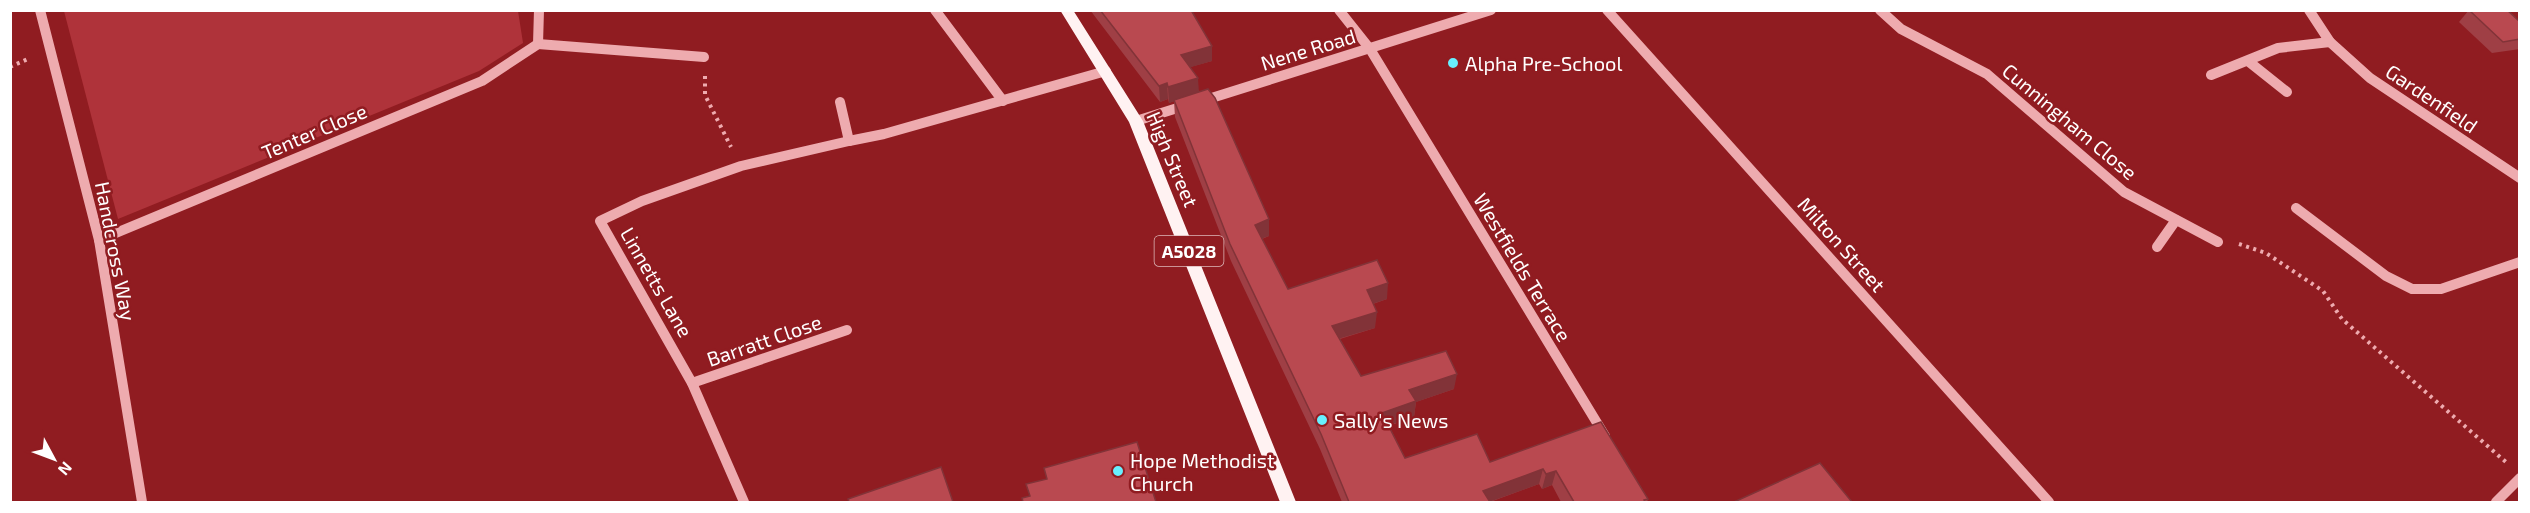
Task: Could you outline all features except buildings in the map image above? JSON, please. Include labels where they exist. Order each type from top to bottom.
[{"type":"main road","name":"High Street","points":[[1066,10],[1106,70],[1136,121],[1288,502]]},
{"type":"street","name":"Handcross Way","points":[[40,10],[99,240],[142,502]]},
{"type":"street","points":[[539,10],[538,44],[704,57]]},
{"type":"street","points":[[936,10],[1003,101]]},
{"type":"street","name":"Westfields Terrace","points":[[1339,10],[1370,49],[1609,442]]},
{"type":"street","name":"Nene Road","points":[[1136,121],[1491,10]]},
{"type":"street","name":"Milton Street","points":[[1607,10],[2049,502]]},
{"type":"street","name":"Cunningham Close","points":[[1880,10],[1901,29],[1987,74],[2124,192],[2218,242]]},
{"type":"street","name":"Gardenfield","points":[[2309,10],[2330,42],[2370,78],[2520,178]]},
{"type":"street","points":[[2211,75],[2278,48],[2330,42]]},
{"type":"street","name":"Tenter Close","points":[[99,240],[482,81],[538,44]]},
{"type":"street","points":[[2248,61],[2287,92]]},
{"type":"street","name":"Linnetts Lane","points":[[744,502],[692,383],[600,221],[642,201],[741,166],[884,134],[1106,70]]},
{"type":"street","points":[[840,102],[849,141]]},
{"type":"street","points":[[2296,208],[2386,276],[2412,289],[2441,290],[2520,262]]},
{"type":"street","points":[[2157,246],[2176,220]]},
{"type":"street","name":"Barratt Close","points":[[692,383],[847,330]]},
{"type":"street","points":[[2496,502],[2520,478]]},
{"type":"path","points":[[704,57],[705,95],[741,166]]},
{"type":"path","points":[[2218,242],[2241,245],[2266,253],[2323,291],[2342,319],[2511,466]]},
{"type":"shaded area","points":[[64,11],[518,11],[523,43],[479,71],[118,219]]},
{"type":"place","name":"Alpha Pre-School","points":[[1453,63]]},
{"type":"place","name":"Sally's News","points":[[1322,420]]},
{"type":"place","name":"Hope Methodist Church","points":[[1118,471]]}]
